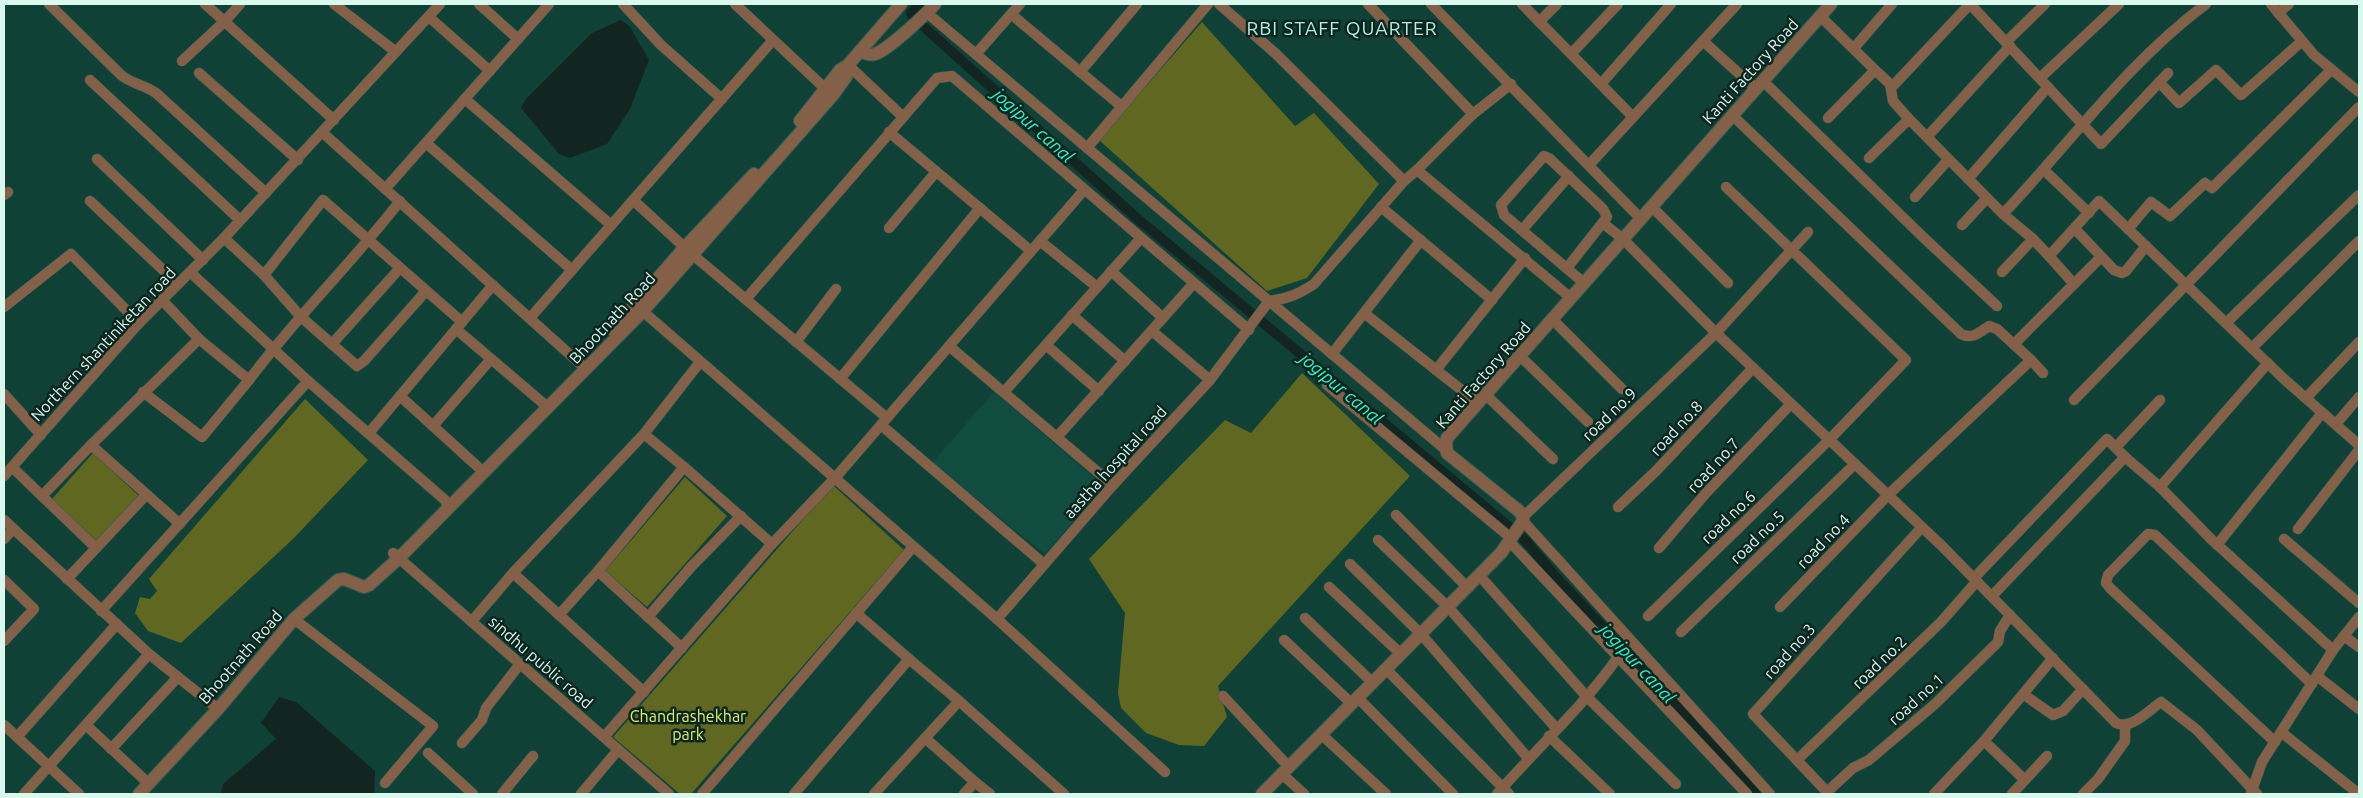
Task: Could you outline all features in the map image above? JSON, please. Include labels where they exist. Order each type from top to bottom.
[{"type":"street","points":[[49,4],[121,75],[132,82],[146,86],[156,93],[266,193]]},
{"type":"street","points":[[205,4],[334,120]]},
{"type":"street","points":[[182,61],[222,19],[240,4]]},
{"type":"street","points":[[334,4],[396,52]]},
{"type":"street","points":[[479,4],[518,39]]},
{"type":"street","points":[[386,189],[548,4]]},
{"type":"street","points":[[623,4],[661,45],[722,99]]},
{"type":"street","points":[[735,4],[829,92]]},
{"type":"street","points":[[976,54],[1020,4]]},
{"type":"street","points":[[1080,72],[1137,4]]},
{"type":"street","points":[[1087,148],[1208,4]]},
{"type":"street","points":[[1219,4],[1275,52],[1404,181]]},
{"type":"street","points":[[1368,4],[1472,114]]},
{"type":"street","points":[[1432,4],[1641,219]]},
{"type":"street","points":[[1522,4],[1633,117]]},
{"type":"street","points":[[1539,22],[1557,4]]},
{"type":"street","points":[[1571,54],[1618,4]]},
{"type":"street","points":[[1600,84],[1671,4]]},
{"type":"street","points":[[1589,165],[1737,4]]},
{"type":"street","name":"Kanti Factory Road","points":[[1517,530],[1519,511],[1452,457],[1446,450],[1447,438],[1831,4]]},
{"type":"street","points":[[1854,48],[1892,4]]},
{"type":"street","points":[[1927,137],[2045,4]]},
{"type":"street","points":[[2040,78],[2119,4]]},
{"type":"street","points":[[2003,214],[2044,170],[2113,88],[2150,52],[2206,4]]},
{"type":"street","points":[[2272,4],[2301,42],[2331,70],[2359,92]]},
{"type":"street","points":[[2278,13],[2289,4]]},
{"type":"street","points":[[190,272],[298,160],[438,5]]},
{"type":"street","name":"Bhootnath Road","points":[[139,794],[218,709],[294,619],[338,580],[344,579],[364,588],[379,575],[447,503],[584,367],[639,308],[829,92],[846,77],[848,66],[897,5]]},
{"type":"street","points":[[1891,88],[1973,5],[2100,144],[2168,73]]},
{"type":"street","points":[[860,51],[869,55],[875,54],[901,36],[928,11],[1267,305],[1332,354],[1446,450]]},
{"type":"street","points":[[1011,14],[1121,106]]},
{"type":"street","points":[[1820,16],[1890,84],[1893,101],[1908,119],[2003,214],[2033,239],[2074,284]]},
{"type":"street","points":[[428,17],[490,71]]},
{"type":"street","points":[[530,318],[773,40]]},
{"type":"street","points":[[1703,41],[1759,85],[1997,306]]},
{"type":"street","points":[[2159,82],[2179,103],[2216,70],[2241,95],[2301,42]]},
{"type":"street","points":[[848,66],[902,116]]},
{"type":"street","points":[[1828,118],[1874,70]]},
{"type":"street","points":[[2128,229],[2151,202],[2170,216],[2206,183],[2212,188],[2331,70]]},
{"type":"street","points":[[199,73],[298,160]]},
{"type":"street","points":[[746,299],[902,116],[937,78],[952,76],[1140,238],[1251,327]]},
{"type":"street","points":[[90,80],[240,220]]},
{"type":"street","points":[[1267,305],[1300,294],[1314,284],[1404,181],[1472,114],[1511,84]]},
{"type":"street","points":[[1968,179],[2048,87]]},
{"type":"street","points":[[465,99],[611,225]]},
{"type":"street","points":[[2074,400],[2185,283],[2359,107]]},
{"type":"street","points":[[1732,115],[1961,334],[1967,337],[1973,336],[1990,326],[1997,329],[2043,373]]},
{"type":"street","points":[[1869,158],[1908,119]]},
{"type":"street","points":[[889,132],[1031,251]]},
{"type":"street","points":[[323,133],[584,367]]},
{"type":"street","points":[[426,143],[572,270]]},
{"type":"street","points":[[1567,268],[1607,218],[1603,209],[1569,176],[1547,156],[1542,157],[1501,205],[1504,214],[1584,283]]},
{"type":"street","points":[[97,159],[203,260]]},
{"type":"street","points":[[1914,198],[1948,160]]},
{"type":"street","points":[[1417,170],[1571,298]]},
{"type":"street","points":[[2044,170],[2089,213]]},
{"type":"street","points":[[889,228],[936,172]]},
{"type":"street","points":[[1522,230],[1569,176]]},
{"type":"street","points":[[1726,187],[1791,252]]},
{"type":"street","points":[[604,738],[772,544],[835,478],[1084,190]]},
{"type":"street","points":[[2226,323],[2359,195]]},
{"type":"street","points":[[1962,225],[1987,198]]},
{"type":"street","points":[[264,275],[323,200],[426,291],[491,359],[544,404]]},
{"type":"street","points":[[633,200],[689,251],[840,379],[884,422],[1044,564]]},
{"type":"street","points":[[90,201],[178,284]]},
{"type":"street","points":[[143,392],[202,437],[250,380],[273,348],[369,241],[400,201]]},
{"type":"street","points":[[2049,256],[2099,201],[2252,348],[2359,445]]},
{"type":"street","points":[[1381,207],[1492,300]]},
{"type":"street","points":[[1652,207],[1728,283]]},
{"type":"street","points":[[840,379],[980,208]]},
{"type":"street","points":[[1604,224],[1624,239],[1753,368],[1922,527],[2120,724],[2125,741],[2098,779],[2083,794]]},
{"type":"street","points":[[2075,229],[2100,257],[2114,270],[2122,273],[2126,271],[2146,246]]},
{"type":"street","name":"road no.9","points":[[1517,530],[1716,332],[1808,232]]},
{"type":"street","points":[[224,238],[264,275],[301,317],[357,366],[364,361],[426,291]]},
{"type":"street","points":[[1004,392],[1140,238]]},
{"type":"street","points":[[2002,272],[2033,239]]},
{"type":"street","points":[[1332,354],[1421,240]]},
{"type":"street","points":[[1040,241],[1097,288]]},
{"type":"street","points":[[2252,348],[2359,241]]},
{"type":"street","name":"road no.6","points":[[1648,616],[1830,440],[1906,360],[1791,252]]},
{"type":"street","points":[[4,307],[71,254],[139,323]]},
{"type":"street","points":[[2014,344],[2100,257]]},
{"type":"street","points":[[1436,370],[1525,258]]},
{"type":"street","points":[[332,344],[400,268]]},
{"type":"street","points":[[1111,271],[1163,318]]},
{"type":"street","name":"Northern shantiniketan road","points":[[4,476],[139,323],[190,272],[273,348]]},
{"type":"street","points":[[1057,438],[1194,283]]},
{"type":"street","points":[[369,433],[493,285]]},
{"type":"street","points":[[796,342],[836,289]]},
{"type":"street","points":[[162,300],[199,339],[250,380]]},
{"type":"street","name":"aastha hospital road","points":[[996,619],[1113,485],[1210,380],[1267,305]]},
{"type":"street","points":[[639,308],[996,619],[1165,772]]},
{"type":"street","points":[[1364,312],[1436,370],[1482,399],[1554,458]]},
{"type":"street","points":[[1072,315],[1125,362]]},
{"type":"street","points":[[1552,319],[1622,389]]},
{"type":"street","points":[[1152,331],[1210,380]]},
{"type":"street","points":[[42,496],[143,392],[199,339]]},
{"type":"street","points":[[2306,398],[2359,342]]},
{"type":"street","points":[[1046,345],[1099,391]]},
{"type":"street","points":[[949,346],[1113,485]]},
{"type":"street","points":[[273,348],[447,503]]},
{"type":"street","points":[[1520,356],[1588,422]]},
{"type":"street","points":[[433,426],[491,359]]},
{"type":"street","name":"road no.4","points":[[1780,607],[1888,495],[2031,360]]},
{"type":"street","points":[[472,621],[513,573],[644,434],[700,362]]},
{"type":"street","points":[[2160,487],[2268,363]]},
{"type":"street","name":"Bhootnath Road","points":[[447,503],[478,467],[584,367]]},
{"type":"street","name":"road no.8","points":[[1618,507],[1656,471],[1753,368]]},
{"type":"street","points":[[101,611],[308,381]]},
{"type":"street","points":[[1327,385],[1517,530],[1770,794]]},
{"type":"street","points":[[4,394],[40,435]]},
{"type":"street","points":[[400,396],[478,467]]},
{"type":"street","points":[[2336,424],[2359,397]]},
{"type":"street","points":[[2160,400],[2116,447],[2160,487],[2217,545],[2333,650]]},
{"type":"street","name":"road no.7","points":[[1659,548],[1706,493],[1791,404]]},
{"type":"street","points":[[2217,545],[2322,413]]},
{"type":"street","points":[[644,434],[772,544]]},
{"type":"street","name":"road no.2","points":[[1797,760],[1941,622],[1975,579],[2107,439],[2116,447]]},
{"type":"street","points":[[91,445],[180,524]]},
{"type":"street","points":[[2298,529],[2359,450]]},
{"type":"street","points":[[1992,596],[2125,456]]},
{"type":"street","name":"road no.5","points":[[1681,632],[1854,464]]},
{"type":"street","points":[[12,467],[96,548]]},
{"type":"street","points":[[559,615],[684,467]]},
{"type":"street","points":[[67,579],[146,495]]},
{"type":"street","points":[[1396,515],[1468,586]]},
{"type":"street","points":[[648,617],[691,567],[741,516]]},
{"type":"street","points":[[4,520],[149,654],[218,709]]},
{"type":"street","name":"road no.3","points":[[1828,793],[1754,714],[1922,527]]},
{"type":"street","points":[[4,539],[13,529]]},
{"type":"street","points":[[1262,794],[1448,607],[1517,530]]},
{"type":"street","points":[[1517,530],[1618,657],[1747,794]]},
{"type":"street","points":[[2274,742],[2106,583],[2108,575],[2148,534],[2154,535],[2314,680],[2359,709]]},
{"type":"street","points":[[2284,539],[2359,603]]},
{"type":"street","points":[[1378,540],[1448,607],[1553,732],[1610,794]]},
{"type":"street","points":[[702,794],[913,547]]},
{"type":"street","name":"sindhu public road","points":[[396,555],[669,794]]},
{"type":"street","points":[[1350,564],[1421,634],[1528,758]]},
{"type":"street","points":[[598,571],[682,648]]},
{"type":"street","points":[[513,573],[644,692]]},
{"type":"street","points":[[1479,574],[1587,696],[1676,784]]},
{"type":"street","points":[[4,580],[34,609],[4,642]]},
{"type":"street","points":[[1329,587],[1401,654]]},
{"type":"street","points":[[856,613],[1064,794]]},
{"type":"street","name":"road no.1","points":[[1828,793],[1853,768],[1869,760],[1942,697],[1998,642],[2000,631],[2010,615]]},
{"type":"street","points":[[2253,793],[2262,762],[2274,742],[2333,650],[2359,617]]},
{"type":"street","points":[[1305,618],[1373,683]]},
{"type":"street","points":[[294,619],[433,726],[386,783]]},
{"type":"street","points":[[17,737],[116,624]]},
{"type":"street","points":[[2344,636],[2359,647]]},
{"type":"street","points":[[1284,640],[1355,701],[1453,794]]},
{"type":"street","points":[[24,794],[149,654]]},
{"type":"street","points":[[1386,669],[1502,792],[1528,758],[1600,683],[1618,657]]},
{"type":"street","points":[[1934,794],[1984,741],[2053,658]]},
{"type":"street","points":[[794,794],[909,659]]},
{"type":"street","points":[[462,743],[482,720],[486,708],[520,664]]},
{"type":"street","points":[[111,749],[178,677]]},
{"type":"street","points":[[2023,694],[2053,714],[2063,710],[2083,689]]},
{"type":"street","points":[[1224,696],[1304,794]]},
{"type":"street","points":[[874,794],[959,701]]},
{"type":"street","points":[[2120,724],[2130,724],[2160,702],[2197,730],[2253,793]]},
{"type":"street","points":[[86,725],[148,784]]},
{"type":"street","points":[[5,729],[17,737],[79,794]]},
{"type":"street","points":[[2281,732],[2359,794]]},
{"type":"street","points":[[1322,735],[1386,794]]},
{"type":"street","points":[[925,738],[990,794]]},
{"type":"street","points":[[1984,741],[2025,780]]},
{"type":"street","points":[[580,794],[618,750]]},
{"type":"street","points":[[428,753],[473,794]]},
{"type":"street","points":[[508,792],[533,756]]},
{"type":"street","points":[[2012,794],[2047,756]]},
{"type":"street","points":[[964,794],[975,782]]},
{"type":"shaded area","points":[[621,20],[630,27],[649,60],[630,109],[607,144],[570,158],[559,154],[521,108],[526,99],[592,33]]},
{"type":"shaded area","points":[[994,392],[1104,486],[1045,554],[932,463]]},
{"type":"shaded area","points":[[279,697],[296,702],[375,771],[374,794],[221,794],[223,784],[276,739],[261,723]]},
{"type":"green space","points":[[1202,22],[1295,126],[1314,113],[1379,184],[1307,278],[1267,291],[1099,140]]},
{"type":"green space","points":[[1302,373],[1410,476],[1218,686],[1227,717],[1204,746],[1179,745],[1146,733],[1121,708],[1118,693],[1125,613],[1089,559],[1225,420],[1251,433]]},
{"type":"green space","points":[[305,399],[368,460],[294,538],[181,643],[148,631],[135,613],[140,597],[150,599],[157,591],[149,579]]},
{"type":"green space","points":[[93,453],[139,496],[95,542],[52,499]]},
{"type":"green space","points":[[685,477],[727,516],[647,607],[605,571]]},
{"type":"green space","name":"Chandrashekhar park","points":[[833,485],[904,550],[691,794],[680,794],[613,737]]},
{"type":"waterway","name":"jogipur canal","points":[[920,4],[911,13],[913,17],[1138,219],[1525,540],[1555,576],[1759,794]]},
{"type":"district","name":"RBI STAFF QUARTER","points":[[1342,28]]}]
